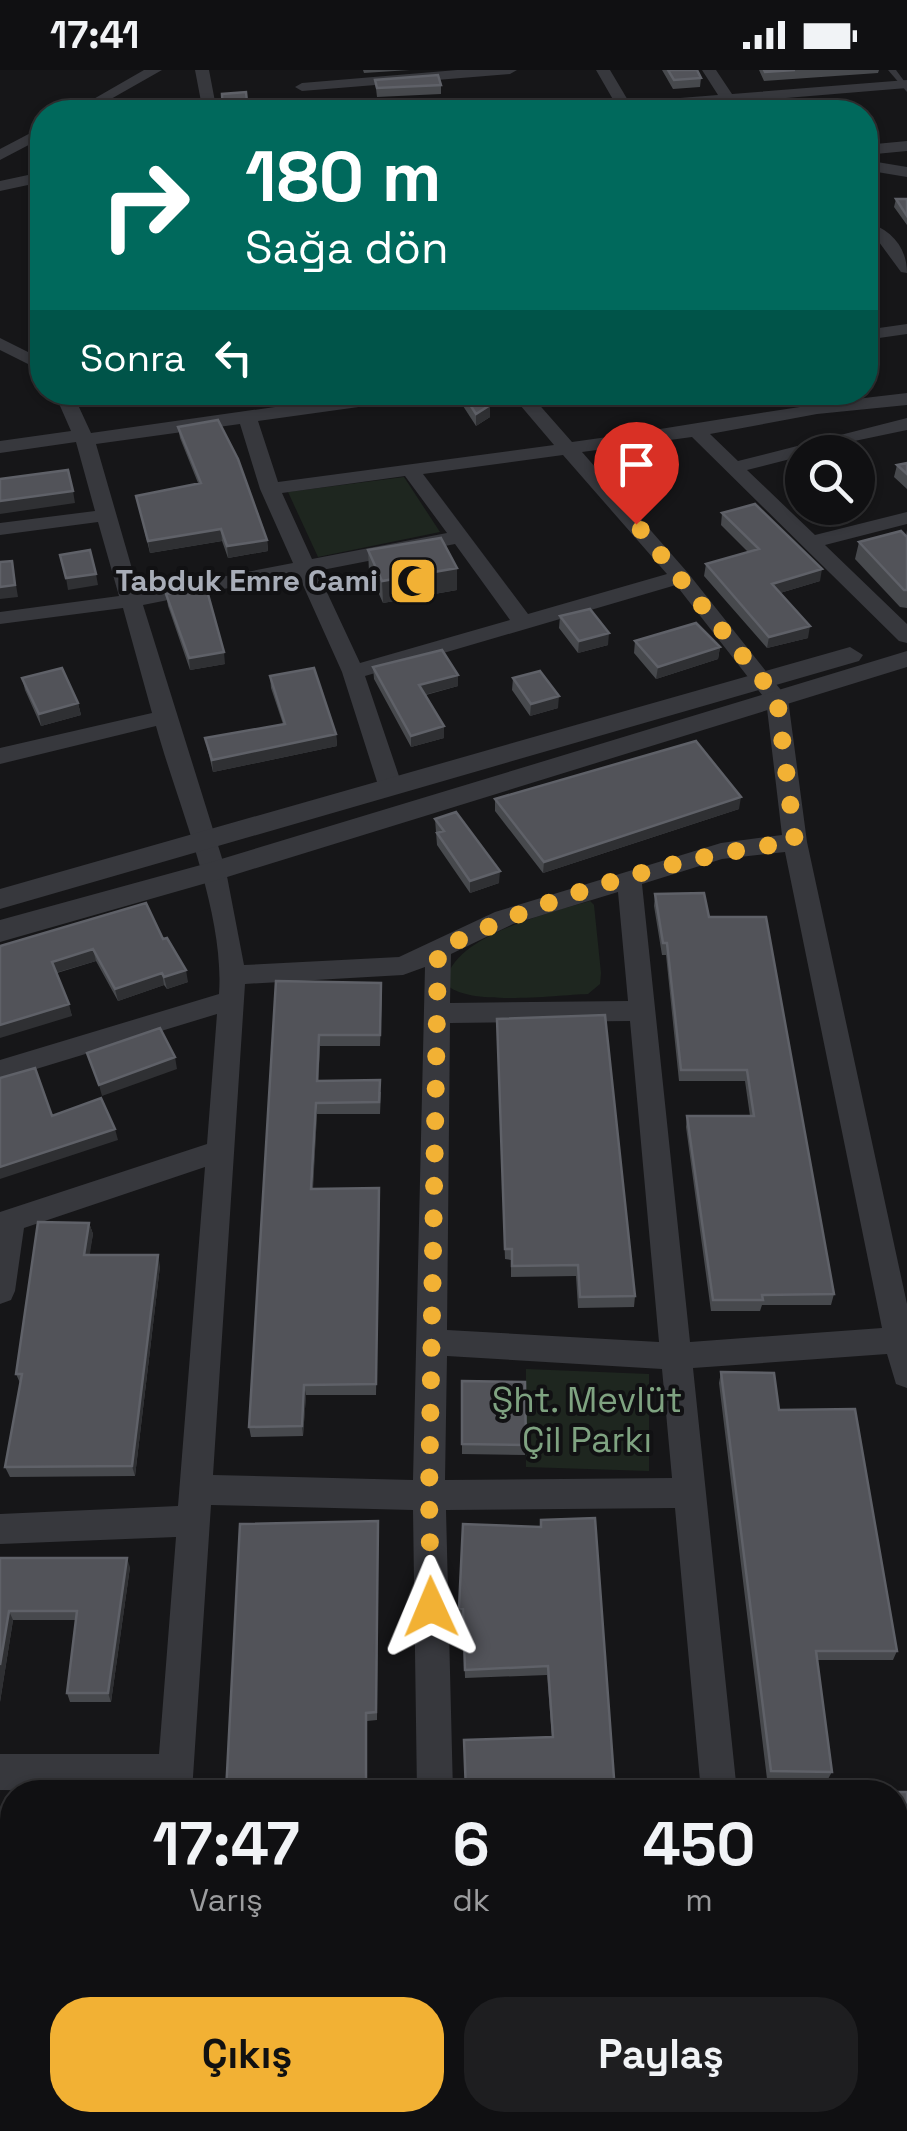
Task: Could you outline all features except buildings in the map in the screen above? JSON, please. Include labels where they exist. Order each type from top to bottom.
[{"type":"street","points":[[100,100],[155,70]]},
{"type":"street","points":[[202,70],[208,100]]},
{"type":"street","points":[[296,70],[304,93],[510,70]]},
{"type":"street","points":[[603,70],[620,100]]},
{"type":"street","points":[[709,70],[729,100]]},
{"type":"street","points":[[775,100],[903,85]]},
{"type":"street","points":[[0,155],[30,139]]},
{"type":"street","points":[[878,149],[907,146]]},
{"type":"street","points":[[878,167],[907,172]]},
{"type":"street","points":[[0,186],[30,180]]},
{"type":"street","points":[[878,232],[907,268]]},
{"type":"street","points":[[882,234],[907,232]]},
{"type":"street","points":[[878,333],[907,329]]},
{"type":"street","points":[[5,349],[30,360]]},
{"type":"street","points":[[878,399],[907,399]]},
{"type":"street","points":[[70,405],[84,438],[164,718],[214,871],[232,988],[174,1780]]},
{"type":"street","points":[[0,447],[335,405]]},
{"type":"street","points":[[530,405],[681,577],[769,688],[795,842],[907,1374]]},
{"type":"street","points":[[270,489],[696,431],[792,405]]},
{"type":"street","points":[[247,418],[270,489],[354,672],[390,785]]},
{"type":"street","points":[[736,466],[907,424]]},
{"type":"street","points":[[0,931],[214,871],[769,688],[907,637],[814,542],[696,431]]},
{"type":"street","points":[[410,470],[523,622]]},
{"type":"street","points":[[0,530],[107,515]]},
{"type":"street","points":[[814,542],[907,518]]},
{"type":"street","points":[[0,618],[130,601],[460,537]]},
{"type":"street","points":[[354,672],[681,577]]},
{"type":"street","points":[[0,899],[390,785],[769,688],[907,660]]},
{"type":"street","points":[[0,756],[164,718]]},
{"type":"street","points":[[0,1070],[232,988],[403,966],[504,918],[721,850],[795,842]]},
{"type":"street","points":[[629,879],[718,1780]]},
{"type":"street","points":[[435,1780],[429,1495],[438,950]]},
{"type":"street","points":[[437,1014],[642,1011]]},
{"type":"street","points":[[0,1291],[5,1222],[221,1150]]},
{"type":"street","points":[[432,1342],[675,1356],[900,1340]]},
{"type":"street","points":[[0,1529],[195,1505],[429,1495],[689,1493]]},
{"type":"street","points":[[0,1772],[139,1780]]},
{"type":"green space","points":[[404,477],[440,532],[318,557],[288,492]]},
{"type":"green space","points":[[590,901],[594,905],[601,973],[600,984],[588,994],[492,998],[457,991],[446,984],[452,967],[483,940],[529,919]]},
{"type":"green space","name":"Şht. Mevlüt Çil Parkı","points":[[526,1369],[649,1374],[649,1471],[526,1467]]},
{"type":"place","name":"Tabduk Emre Cami","points":[[413,581]]},
{"type":"route","points":[[431,1607],[429,1495],[438,950],[504,918],[721,850],[795,842],[777,698],[636,524]]}]
